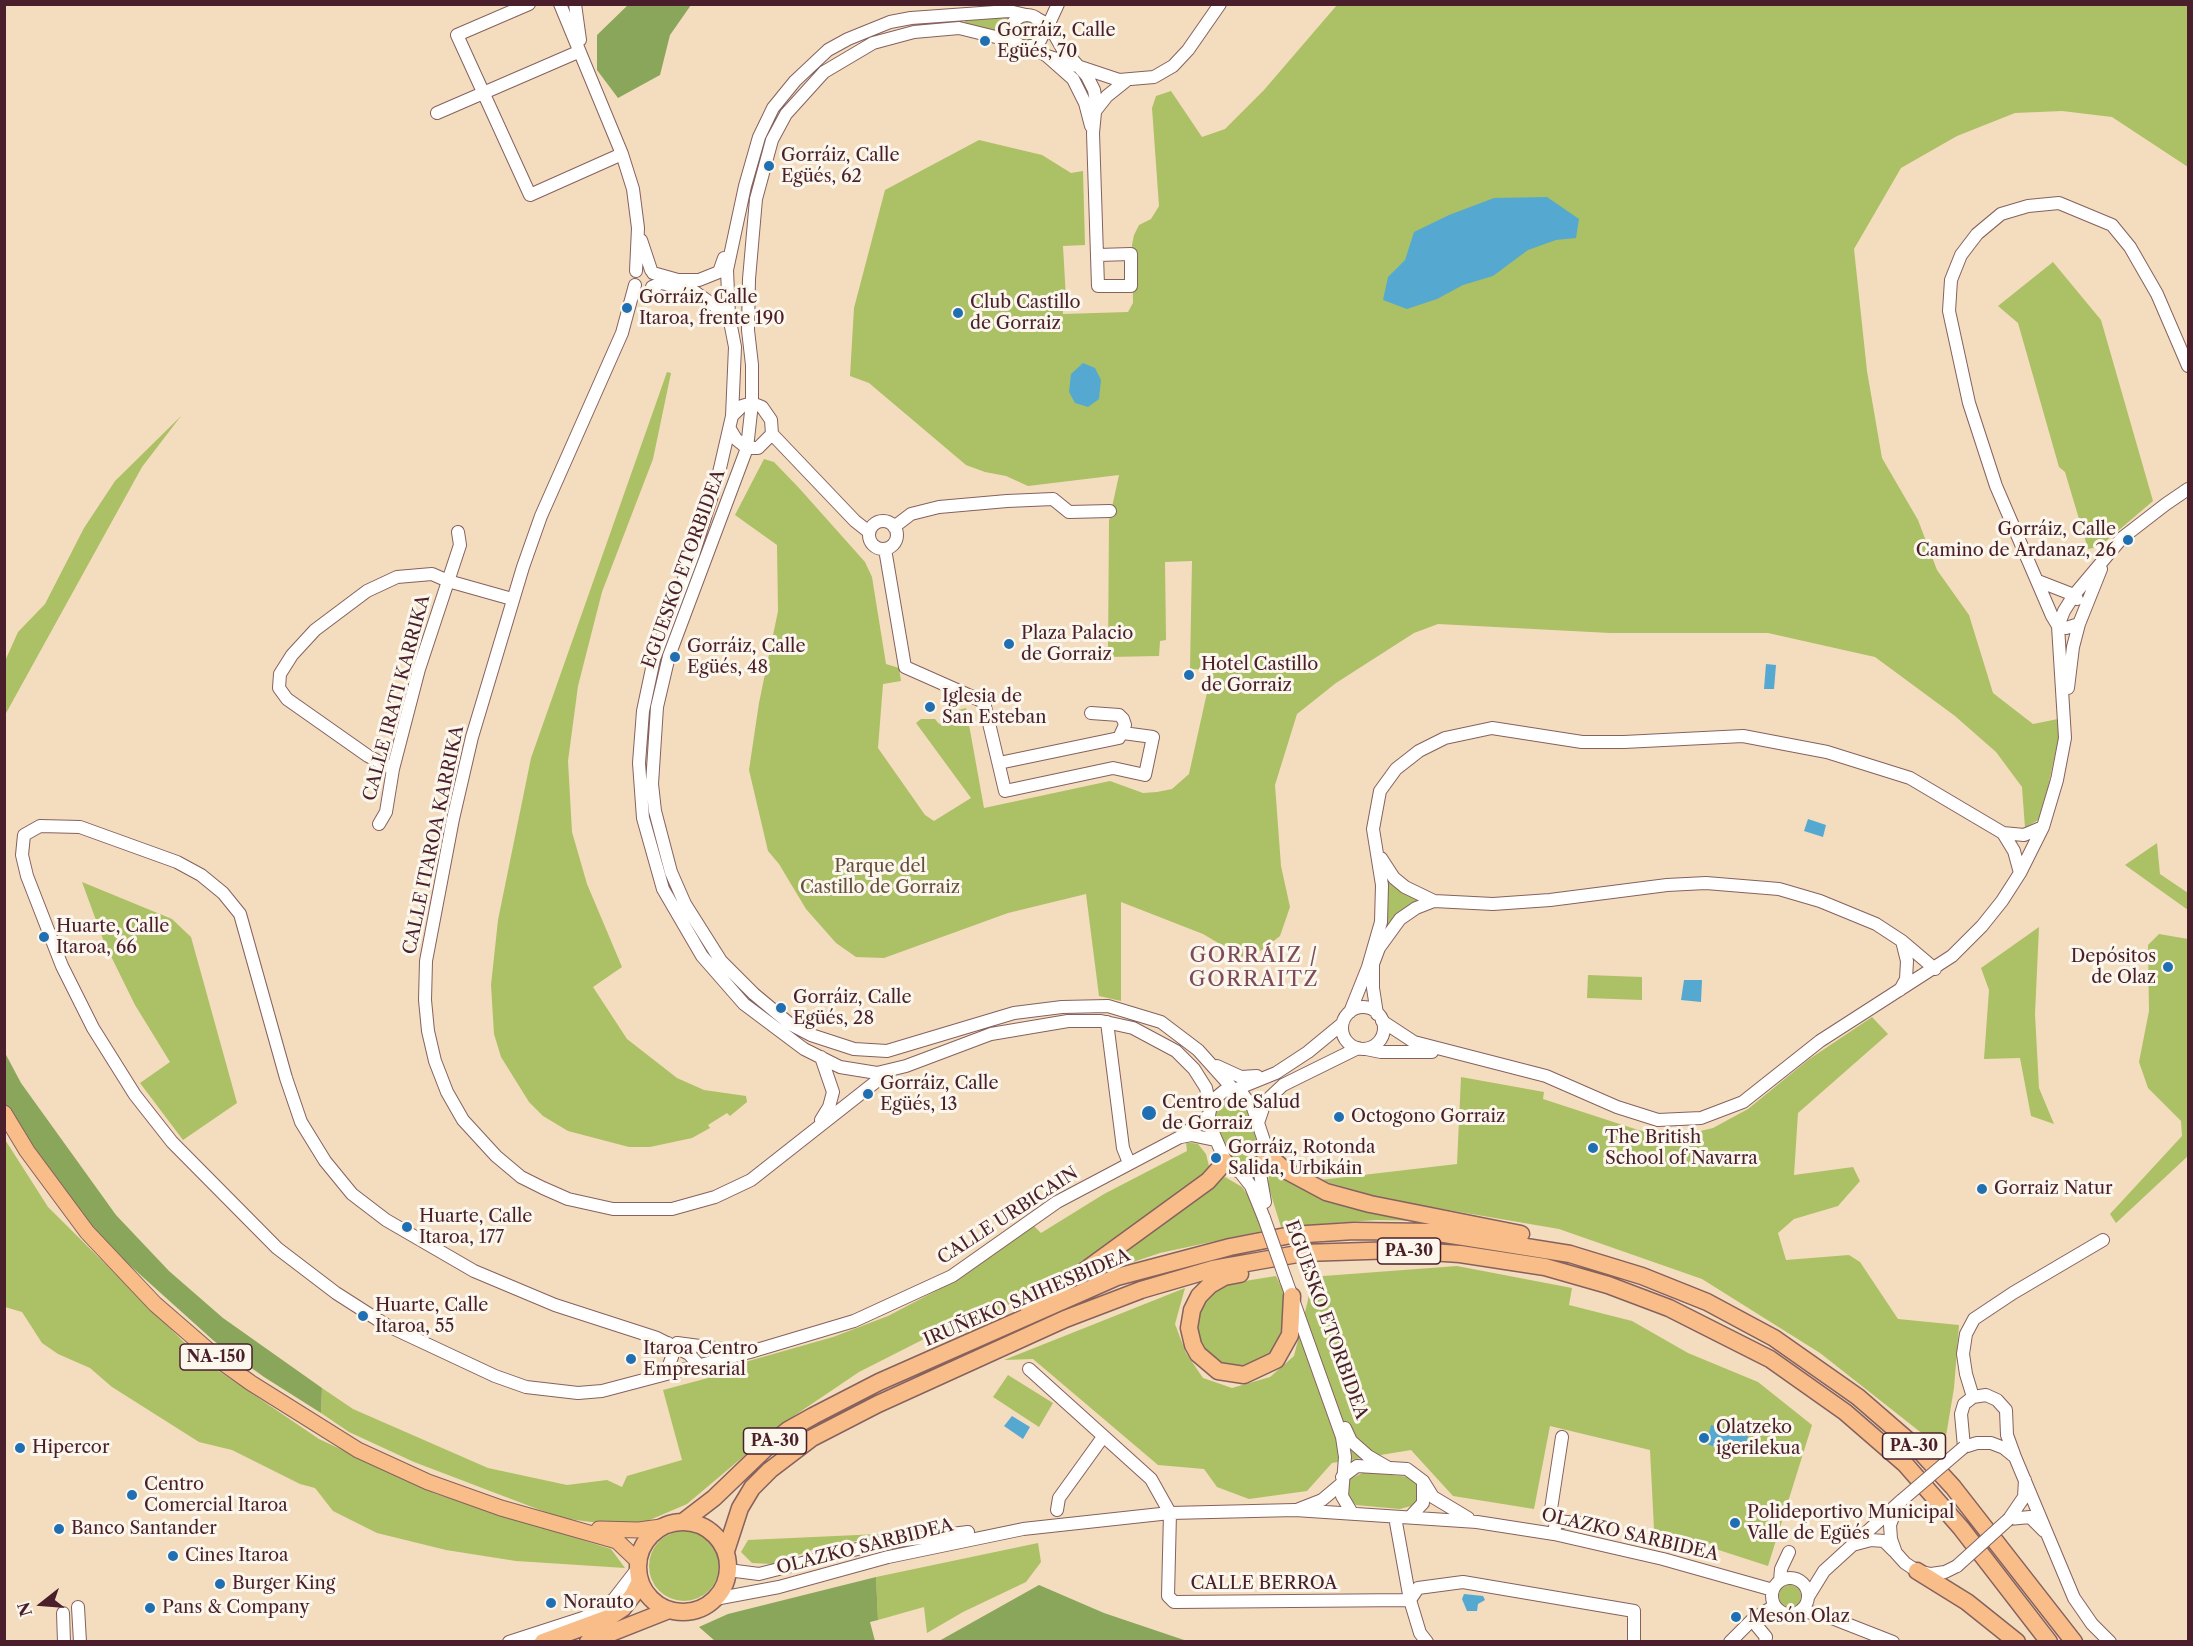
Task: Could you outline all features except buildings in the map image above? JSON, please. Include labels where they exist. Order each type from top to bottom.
[{"type":"highway","points":[[1261,1160],[1286,1170],[1326,1192],[1370,1204],[1554,1240],[1646,1270],[1707,1302]]},
{"type":"highway","points":[[879,1382],[913,1360],[990,1326],[1061,1287],[1208,1181],[1225,1162]]},
{"type":"highway","name":"IRUÑEKO SAIHESBIDEA","points":[[684,1521],[788,1430],[879,1382],[1117,1277],[1208,1252],[1291,1236],[1354,1231],[1432,1232],[1512,1242],[1570,1254],[1642,1276],[1707,1302],[1774,1338],[1863,1401],[1918,1449],[1953,1487],[2074,1641]]},
{"type":"highway","name":"IRUÑEKO SAIHESBIDEA","points":[[726,1551],[740,1508],[752,1488],[770,1470],[812,1438],[878,1404],[1065,1319],[1141,1290],[1213,1269],[1303,1253],[1398,1250],[1460,1254],[1545,1267],[1608,1285],[1669,1308],[1770,1359],[1845,1412],[1905,1464],[1961,1528],[2049,1641]]},
{"type":"highway","points":[[1292,1296],[1290,1335],[1276,1360],[1260,1370],[1244,1376],[1231,1375],[1212,1367],[1198,1354],[1190,1328],[1192,1310],[1199,1296],[1224,1277],[1322,1261],[1460,1254]]},
{"type":"highway","points":[[1863,1401],[1904,1431],[1963,1489],[2084,1641]]},
{"type":"highway","points":[[684,1521],[702,1525],[709,1530],[726,1551]]},
{"type":"highway","name":"PA-30","points":[[661,1527],[684,1521]]},
{"type":"highway","points":[[543,1641],[608,1618],[623,1608],[633,1595],[651,1534],[661,1527]]},
{"type":"highway","name":"PA-30","points":[[716,1599],[724,1585],[728,1570],[726,1551]]},
{"type":"highway","points":[[639,1570],[646,1593],[656,1603],[669,1610],[685,1612],[702,1608],[716,1599]]},
{"type":"highway","points":[[1917,1571],[1967,1602],[2018,1641]]},
{"type":"highway","points":[[588,1641],[669,1610]]},
{"type":"main road","name":"NA-150","points":[[4,1113],[27,1151],[87,1232],[155,1304],[223,1363],[358,1450],[428,1482],[501,1508],[572,1528]]},
{"type":"main road","points":[[572,1528],[639,1530],[661,1527]]},
{"type":"main road","points":[[572,1528],[617,1541],[639,1570]]},
{"type":"street","points":[[529,4],[457,35],[530,195],[622,154]]},
{"type":"street","points":[[560,4],[622,154],[633,189],[638,228],[636,271],[633,278],[635,285],[643,290],[661,283],[693,290],[729,313],[748,300]]},
{"type":"street","points":[[575,4],[586,70]]},
{"type":"street","points":[[1030,46],[1041,39],[1058,4]]},
{"type":"street","points":[[1047,56],[1082,69],[1127,80],[1154,77],[1173,66],[1204,31],[1220,4]]},
{"type":"street","points":[[1026,13],[1049,25],[1066,54],[1082,69],[1094,90],[1096,110],[1093,133],[1098,255]]},
{"type":"street","points":[[1026,13],[1042,24],[1041,39]]},
{"type":"street","points":[[1026,13],[1012,30],[1016,42],[1030,46],[1066,71],[1080,90],[1093,133]]},
{"type":"street","name":"EGUESKO ETORBIDEA","points":[[1026,13],[941,15],[890,22],[828,50],[795,81],[773,108],[759,137],[723,271],[735,347],[731,423],[693,555],[654,659],[643,711],[639,763],[643,818],[663,889],[702,956],[744,1004],[804,1049],[840,1067],[868,1072],[890,1071],[991,1034],[1068,1021],[1107,1022],[1133,1028],[1176,1051],[1194,1069],[1206,1088],[1209,1111]]},
{"type":"street","name":"EGUESKO ETORBIDEA","points":[[1016,42],[959,28],[914,32],[873,43],[824,72],[786,114],[772,140],[756,199],[749,279],[752,403],[747,448],[669,656],[657,707],[652,784],[655,811],[671,872],[680,893],[721,961],[754,994],[790,1024],[830,1043],[857,1050],[887,1051],[1014,1013],[1062,1007],[1108,1006],[1161,1022],[1187,1039],[1234,1090]]},
{"type":"street","points":[[437,113],[578,52]]},
{"type":"street","points":[[1096,110],[1107,96],[1127,80]]},
{"type":"street","points":[[1350,1012],[1367,1008],[1414,1042],[1546,1076],[1617,1107],[1658,1120],[1701,1118],[1743,1102],[1820,1041],[1935,969],[1982,926],[2020,873],[2043,827],[2057,780],[2065,738],[2065,712],[2055,621],[1992,476],[1969,403],[1952,330],[1949,311],[1951,280],[1961,255],[1977,234],[2001,214],[2028,206],[2059,203],[2112,225],[2130,247],[2157,294],[2188,366]]},
{"type":"street","points":[[638,228],[655,280],[652,286]]},
{"type":"street","points":[[636,271],[645,268],[678,280],[699,280],[723,271],[749,279]]},
{"type":"street","name":"CALLE ITAROA KARRIKA","points":[[635,285],[622,333],[542,516],[512,599],[484,693],[453,819],[426,961],[425,1000],[428,1031],[447,1092],[463,1120],[496,1156],[521,1177],[568,1199],[613,1209],[672,1209],[715,1197],[751,1180],[774,1164],[853,1097],[890,1071]]},
{"type":"street","points":[[772,434],[758,448],[747,448],[736,439],[731,423],[742,406],[752,403],[762,407],[768,413],[772,434],[869,532],[872,544],[885,549]]},
{"type":"street","points":[[2055,621],[2071,594],[2138,524],[2188,489]]},
{"type":"street","points":[[894,527],[911,514],[939,507],[1007,501],[1053,500],[1069,512],[1110,511]]},
{"type":"street","points":[[869,532],[878,522],[887,522],[894,527],[896,540],[885,549]]},
{"type":"street","name":"CALLE IRATI KARRIKA","points":[[379,824],[386,813],[393,770],[419,669],[460,545],[458,532]]},
{"type":"street","points":[[885,549],[905,667],[984,702],[1005,790],[1113,768],[1145,775],[1153,737],[1123,733]]},
{"type":"street","points":[[2065,712],[2073,647],[2106,558]]},
{"type":"street","points":[[393,770],[368,756],[287,699],[279,688],[280,674],[292,655],[315,630],[367,591],[397,577],[432,574],[448,581],[512,599]]},
{"type":"street","points":[[2038,581],[2071,594],[2082,618]]},
{"type":"street","points":[[2055,621],[2066,628],[2082,618]]},
{"type":"street","points":[[999,763],[1119,738],[1123,733],[1125,725],[1119,715],[1092,713]]},
{"type":"street","points":[[1234,1090],[1246,1098],[1259,1120],[1265,1144],[1261,1160],[1240,1172],[1228,1167],[1225,1162],[1215,1140],[1209,1111],[1224,1091],[1234,1090],[1276,1073],[1308,1052],[1342,1024],[1350,1012],[1368,967],[1381,922],[1382,885],[1373,830],[1380,791],[1396,769],[1419,751],[1445,738],[1492,728],[1582,742],[1743,736],[1827,752],[1910,778],[2002,833],[2014,851],[2020,873]]},
{"type":"street","name":"CALLE URBICAIN","points":[[668,1343],[555,1305],[474,1271],[413,1238],[352,1194],[325,1161],[301,1122],[286,1078],[240,914],[223,893],[201,875],[177,862],[80,827],[40,826],[24,835],[22,855],[27,876],[53,947],[93,1028],[135,1095],[172,1142],[277,1248],[336,1293],[386,1325],[495,1376],[525,1387],[578,1393],[602,1391],[750,1352],[854,1321],[952,1276],[1057,1202],[1180,1137],[1209,1111]]},
{"type":"street","points":[[2002,833],[2024,835],[2043,827]]},
{"type":"street","points":[[1376,849],[1394,878],[1434,901]]},
{"type":"street","points":[[1259,1120],[1265,1102],[1283,1085],[1380,1039],[1380,1017],[1373,988],[1373,964],[1379,948],[1400,919],[1416,908],[1434,901],[1493,904],[1550,900],[1667,885],[1743,884],[1779,889],[1820,901],[1876,924],[1902,941],[1935,969]]},
{"type":"street","points":[[1900,990],[1906,970],[1902,941]]},
{"type":"street","points":[[1107,1022],[1124,1148],[1129,1163]]},
{"type":"street","points":[[1342,1024],[1344,1037],[1361,1048],[1382,1052],[1452,1052]]},
{"type":"street","points":[[840,1067],[848,1053],[857,1050],[866,1058],[868,1072]]},
{"type":"street","points":[[821,1057],[833,1092]]},
{"type":"street","points":[[1208,1060],[1226,1072],[1240,1077],[1276,1073]]},
{"type":"street","name":"CALLE ITAROA KARRIKA","points":[[819,1124],[829,1107],[840,1067]]},
{"type":"street","name":"CALLE ITAROA KARRIKA","points":[[853,1097],[868,1072]]},
{"type":"street","points":[[1180,1137],[1191,1135],[1215,1140]]},
{"type":"street","name":"EGUESKO ETORBIDEA","points":[[1261,1160],[1267,1217]]},
{"type":"street","name":"EGUESKO ETORBIDEA","points":[[1240,1172],[1251,1186],[1267,1217],[1351,1442],[1368,1456],[1387,1467]]},
{"type":"street","points":[[1973,1397],[1963,1354],[1966,1334],[1974,1319],[2013,1293],[2103,1240]]},
{"type":"street","name":"EGUESKO ETORBIDEA","points":[[1289,1279],[1292,1296],[1342,1437],[1345,1457],[1341,1480]]},
{"type":"street","points":[[668,1343],[750,1352]]},
{"type":"street","points":[[668,1343],[689,1354],[698,1364]]},
{"type":"street","points":[[666,1373],[672,1356],[668,1343]]},
{"type":"street","points":[[1029,1369],[1151,1479],[1170,1513]]},
{"type":"street","points":[[1964,1447],[1961,1414],[1964,1404],[1973,1397],[1986,1395],[1997,1400],[2006,1410],[2007,1435],[2074,1598],[2092,1624],[2110,1641]]},
{"type":"street","points":[[1057,1510],[1059,1498],[1103,1437]]},
{"type":"street","points":[[1554,1534],[1556,1521],[1551,1509],[1562,1437]]},
{"type":"street","points":[[1800,1612],[1824,1571],[1964,1447],[1977,1443],[1991,1443],[2004,1448],[2015,1457]]},
{"type":"street","points":[[1357,1466],[1387,1467],[1407,1469],[1423,1481],[1423,1503],[1410,1517],[1352,1513],[1342,1496],[1341,1480],[1357,1466]]},
{"type":"street","points":[[1852,1546],[1870,1540],[1884,1541],[1905,1563],[1917,1571],[1930,1574],[1945,1572],[1958,1566],[2009,1519],[2024,1497],[2025,1483],[2022,1469]]},
{"type":"street","name":"OLAZKO SARBIDEA","points":[[1295,1510],[1322,1500],[1341,1480]]},
{"type":"street","name":"OLAZKO SARBIDEA","points":[[1423,1481],[1433,1497],[1456,1513],[1477,1522]]},
{"type":"street","points":[[1896,1552],[1891,1539],[1890,1525],[1894,1512],[1902,1500]]},
{"type":"street","name":"OLAZKO SARBIDEA","points":[[716,1599],[779,1587],[888,1557],[1023,1529],[1170,1513],[1295,1510],[1352,1513]]},
{"type":"street","name":"CALLE BERROA","points":[[1170,1513],[1168,1596],[1174,1602],[1410,1600]]},
{"type":"street","points":[[1395,1517],[1410,1600],[1420,1633],[1427,1641]]},
{"type":"street","name":"OLAZKO SARBIDEA","points":[[1410,1517],[1477,1522],[1554,1534],[1663,1559],[1785,1582]]},
{"type":"street","points":[[2009,1519],[2030,1517],[2048,1536]]},
{"type":"street","points":[[1556,1521],[1600,1525]]},
{"type":"street","name":"OLAZKO SARBIDEA","points":[[728,1570],[759,1574],[880,1544],[999,1528],[1023,1529]]},
{"type":"street","points":[[509,1641],[583,1618],[602,1609],[614,1599],[639,1570]]},
{"type":"street","points":[[1730,1641],[1752,1620],[1774,1606],[1785,1582],[1824,1571]]},
{"type":"street","points":[[1410,1600],[1418,1588],[1463,1582],[1634,1611],[1634,1641]]},
{"type":"street","points":[[1785,1582],[1805,1586],[1808,1597],[1819,1613]]},
{"type":"street","points":[[1774,1606],[1789,1614],[1819,1613],[1893,1641]]},
{"type":"street","points":[[78,1607],[80,1641]]},
{"type":"street","points":[[63,1613],[64,1641]]},
{"type":"street","points":[[1752,1620],[1766,1637],[1765,1641]]},
{"type":"green space","points":[[628,5],[691,5],[670,35],[660,75],[618,98],[597,70],[597,35]]},
{"type":"green space","name":"Parque del Castillo de Gorraiz","points":[[1337,5],[2188,5],[2188,167],[2112,117],[2062,111],[2015,113],[1957,136],[1901,168],[1854,249],[1867,371],[1882,458],[1918,520],[1937,570],[1969,615],[1993,693],[2033,724],[2058,719],[2058,740],[2038,820],[2025,828],[2022,787],[1996,752],[1955,716],[1875,657],[1768,633],[1610,633],[1438,624],[1414,633],[1336,683],[1297,714],[1275,785],[1281,866],[1290,907],[1280,936],[1262,950],[1242,957],[1203,934],[1121,902],[1121,1001],[1099,996],[1086,894],[1008,913],[884,958],[856,957],[836,943],[806,909],[779,864],[768,851],[749,770],[759,703],[778,611],[777,545],[735,515],[764,459],[774,462],[865,562],[872,577],[886,664],[899,668],[901,681],[883,684],[878,748],[925,815],[934,821],[971,798],[916,723],[921,719],[935,719],[939,724],[946,719],[947,713],[966,708],[984,808],[1110,781],[1143,793],[1157,792],[1172,789],[1189,774],[1212,670],[1190,669],[1192,561],[1165,562],[1166,640],[1160,641],[1159,656],[1108,657],[1109,521],[1119,475],[1028,486],[1006,476],[985,472],[966,465],[869,383],[850,376],[854,308],[885,190],[979,140],[1042,155],[1071,173],[1083,171],[1085,245],[1063,246],[1066,299],[1063,300],[1063,314],[1128,312],[1133,303],[1132,245],[1134,235],[1139,225],[1151,219],[1159,206],[1152,108],[1156,96],[1171,91],[1202,137],[1225,129],[1264,90]]},
{"type":"green space","points":[[1011,15],[1005,34],[964,25],[965,21]]},
{"type":"green space","points":[[1027,22],[1034,25],[1037,32],[1034,39],[1027,42],[1020,39],[1017,32],[1020,25]]},
{"type":"green space","points":[[2053,262],[2101,320],[2153,501],[2099,547],[2088,549],[2065,472],[2059,467],[2018,323],[1998,306]]},
{"type":"green space","points":[[667,372],[671,373],[653,459],[602,592],[578,686],[568,761],[572,832],[587,884],[622,967],[593,987],[627,1039],[677,1078],[704,1090],[746,1096],[747,1102],[730,1116],[727,1113],[708,1125],[710,1128],[692,1138],[650,1147],[629,1147],[568,1131],[543,1116],[529,1102],[501,1057],[494,1034],[491,985],[498,920],[531,758]]},
{"type":"green space","points":[[181,416],[142,467],[5,715],[5,661],[18,632],[45,604],[84,528],[115,481]]},
{"type":"green space","points":[[2157,843],[2160,874],[2188,893],[2188,910],[2125,865]]},
{"type":"green space","points":[[1384,877],[1424,901],[1382,935]]},
{"type":"green space","points":[[82,882],[172,919],[191,937],[237,1103],[183,1140],[140,1083],[170,1062],[135,1005],[104,942]]},
{"type":"green space","points":[[2039,927],[2035,1014],[2039,1088],[2054,1124],[2031,1116],[2020,1058],[1984,1059],[1989,990],[1981,968]]},
{"type":"green space","points":[[2159,934],[2188,939],[2188,1156],[2116,1223],[2110,1214],[2182,1136],[2181,1121],[2148,1088],[2139,1062],[2149,1011],[2148,945]]},
{"type":"green space","points":[[1588,975],[1642,977],[1642,1000],[1587,998]]},
{"type":"green space","points":[[1872,1017],[1888,1034],[1798,1113],[1794,1175],[1853,1167],[1860,1181],[1838,1206],[1794,1219],[1778,1233],[1786,1260],[1849,1255],[1860,1262],[1898,1319],[1959,1325],[1954,1388],[1945,1442],[1933,1442],[1820,1353],[1702,1279],[1559,1229],[1384,1199],[1320,1180],[1457,1164],[1461,1077],[1544,1092],[1543,1099],[1638,1130],[1675,1137],[1713,1128],[1748,1109],[1808,1060]]},
{"type":"green space","points":[[4,1051],[21,1083],[116,1215],[169,1271],[223,1318],[322,1388],[321,1413],[264,1377],[214,1341],[105,1243],[19,1128],[5,1103]]},
{"type":"green space","points":[[1231,1097],[1242,1104],[1247,1112],[1258,1145],[1257,1159],[1246,1166],[1236,1164],[1230,1158],[1217,1123],[1216,1114],[1221,1102]]},
{"type":"green space","points":[[4,1138],[48,1207],[201,1359],[319,1439],[436,1494],[611,1549],[625,1568],[516,1561],[446,1550],[377,1533],[333,1511],[315,1488],[300,1484],[232,1450],[199,1442],[112,1387],[90,1368],[58,1354],[42,1343],[22,1312],[5,1307]]},
{"type":"green space","points":[[1186,1142],[1198,1144],[1206,1154],[1209,1166],[1191,1190],[1176,1191],[1194,1191],[1034,1291],[982,1319],[926,1338],[859,1372],[782,1424],[687,1504],[645,1522],[591,1522],[561,1518],[414,1462],[349,1432],[321,1413],[322,1388],[353,1409],[488,1468],[567,1485],[607,1480],[622,1487],[627,1476],[682,1460],[663,1390],[738,1370],[738,1364],[833,1337],[888,1316],[949,1284],[1034,1226],[1041,1233],[1104,1194],[1187,1151]]},
{"type":"green space","points":[[1272,1169],[1430,1221],[1376,1220],[1281,1227],[1268,1185],[1269,1172]]},
{"type":"green space","points":[[1225,1177],[1242,1187],[1252,1201],[1262,1231],[1160,1253],[1083,1279],[1215,1181]]},
{"type":"green space","points":[[1457,1266],[1572,1288],[1569,1305],[1632,1321],[1688,1353],[1758,1382],[1812,1425],[1768,1566],[1654,1529],[1650,1450],[1550,1426],[1534,1509],[1453,1496],[1411,1450],[1332,1463],[1307,1491],[1249,1499],[1217,1487],[1204,1469],[1158,1465],[1033,1359],[1004,1360],[1185,1288],[1175,1324],[1186,1353],[1203,1378],[1232,1388],[1270,1377],[1294,1356],[1308,1300],[1310,1277]]},
{"type":"green space","points":[[1276,1276],[1285,1294],[1284,1335],[1271,1357],[1256,1367],[1222,1367],[1206,1354],[1199,1343],[1197,1310],[1210,1292],[1226,1284]]},
{"type":"green space","points":[[1008,1375],[1053,1403],[1039,1427],[993,1397]]},
{"type":"green space","points":[[1364,1472],[1410,1477],[1416,1482],[1419,1491],[1418,1499],[1411,1506],[1400,1509],[1356,1505],[1348,1497],[1347,1481]]},
{"type":"green space","points":[[684,1531],[697,1534],[709,1541],[716,1553],[719,1566],[716,1579],[709,1591],[697,1598],[684,1601],[671,1598],[659,1591],[652,1579],[649,1566],[652,1553],[659,1541],[671,1534]]},
{"type":"green space","points":[[901,1533],[818,1548],[772,1564],[752,1563],[741,1552],[748,1540]]},
{"type":"green space","points":[[1038,1543],[1041,1562],[1026,1582],[963,1612],[927,1633],[924,1607],[878,1620],[876,1577]]},
{"type":"green space","points":[[876,1577],[878,1620],[870,1622],[875,1641],[715,1641],[699,1627],[728,1614]]},
{"type":"green space","points":[[1039,1585],[1104,1613],[1187,1641],[939,1641]]},
{"type":"green space","points":[[1790,1585],[1798,1588],[1801,1596],[1798,1604],[1790,1607],[1782,1604],[1779,1596],[1782,1588]]},
{"type":"water","points":[[1547,197],[1579,219],[1576,238],[1556,240],[1528,250],[1493,276],[1463,285],[1437,299],[1407,309],[1383,300],[1388,277],[1405,260],[1414,232],[1449,215],[1494,198]]},
{"type":"water","points":[[1083,363],[1095,368],[1101,380],[1099,399],[1088,407],[1075,403],[1069,392],[1071,374]]},
{"type":"water","points":[[1766,664],[1776,665],[1774,689],[1764,689]]},
{"type":"water","points":[[1808,819],[1826,825],[1823,837],[1804,831]]},
{"type":"water","points":[[1684,980],[1702,980],[1701,1002],[1681,1000]]},
{"type":"water","points":[[1012,1416],[1030,1427],[1023,1439],[1004,1426]]},
{"type":"water","points":[[1711,1425],[1748,1436],[1742,1455],[1706,1444]]},
{"type":"water","points":[[1464,1594],[1483,1596],[1485,1600],[1478,1604],[1477,1611],[1467,1611],[1462,1599]]},
{"type":"place","name":"Gorráiz, Calle Egüés, 70","points":[[985,41]]},
{"type":"place","name":"Gorráiz, Calle Egüés, 62","points":[[769,166]]},
{"type":"place","name":"Gorráiz, Calle Itaroa, frente 190","points":[[627,308]]},
{"type":"place","name":"Club Castillo de Gorraiz","points":[[958,313]]},
{"type":"place","name":"Gorráiz, Calle Camino de Ardanaz, 26","points":[[2128,540]]},
{"type":"place","name":"Plaza Palacio de Gorraiz","points":[[1009,644]]},
{"type":"place","name":"Gorráiz, Calle Egüés, 48","points":[[675,657]]},
{"type":"place","name":"Hotel Castillo de Gorraiz","points":[[1189,675]]},
{"type":"place","name":"Iglesia de San Esteban","points":[[930,707]]},
{"type":"place","name":"Huarte, Calle Itaroa, 66","points":[[44,937]]},
{"type":"place","name":"Depósitos de Olaz","points":[[2168,967]]},
{"type":"place","name":"Gorráiz, Calle Egüés, 28","points":[[781,1008]]},
{"type":"place","name":"Gorráiz, Calle Egüés, 13","points":[[868,1094]]},
{"type":"place","name":"Centro de Salud de Gorraiz","points":[[1149,1113]]},
{"type":"place","name":"Octogono Gorraiz","points":[[1339,1117]]},
{"type":"place","name":"The British School of Navarra","points":[[1593,1148]]},
{"type":"place","name":"Gorráiz, Rotonda Salida, Urbikáin","points":[[1216,1158]]},
{"type":"place","name":"Gorraiz Natur","points":[[1982,1189]]},
{"type":"place","name":"Huarte, Calle Itaroa, 177","points":[[407,1227]]},
{"type":"place","name":"Huarte, Calle Itaroa, 55","points":[[363,1316]]},
{"type":"place","name":"Itaroa Centro Empresarial","points":[[631,1359]]},
{"type":"place","name":"Olatzeko igerilekua","points":[[1704,1438]]},
{"type":"place","name":"Hipercor","points":[[20,1448]]},
{"type":"place","name":"Centro Comercial Itaroa","points":[[132,1495]]},
{"type":"place","name":"Polideportivo Municipal Valle de Egüés","points":[[1735,1523]]},
{"type":"place","name":"Banco Santander","points":[[59,1529]]},
{"type":"place","name":"Cines Itaroa","points":[[173,1556]]},
{"type":"place","name":"Burger King","points":[[220,1584]]},
{"type":"place","name":"Norauto","points":[[551,1603]]},
{"type":"place","name":"Pans & Company","points":[[150,1608]]},
{"type":"place","name":"Mesón Olaz","points":[[1736,1617]]},
{"type":"district","name":"GORRÁIZ / GORRAITZ","points":[[1254,968]]}]
